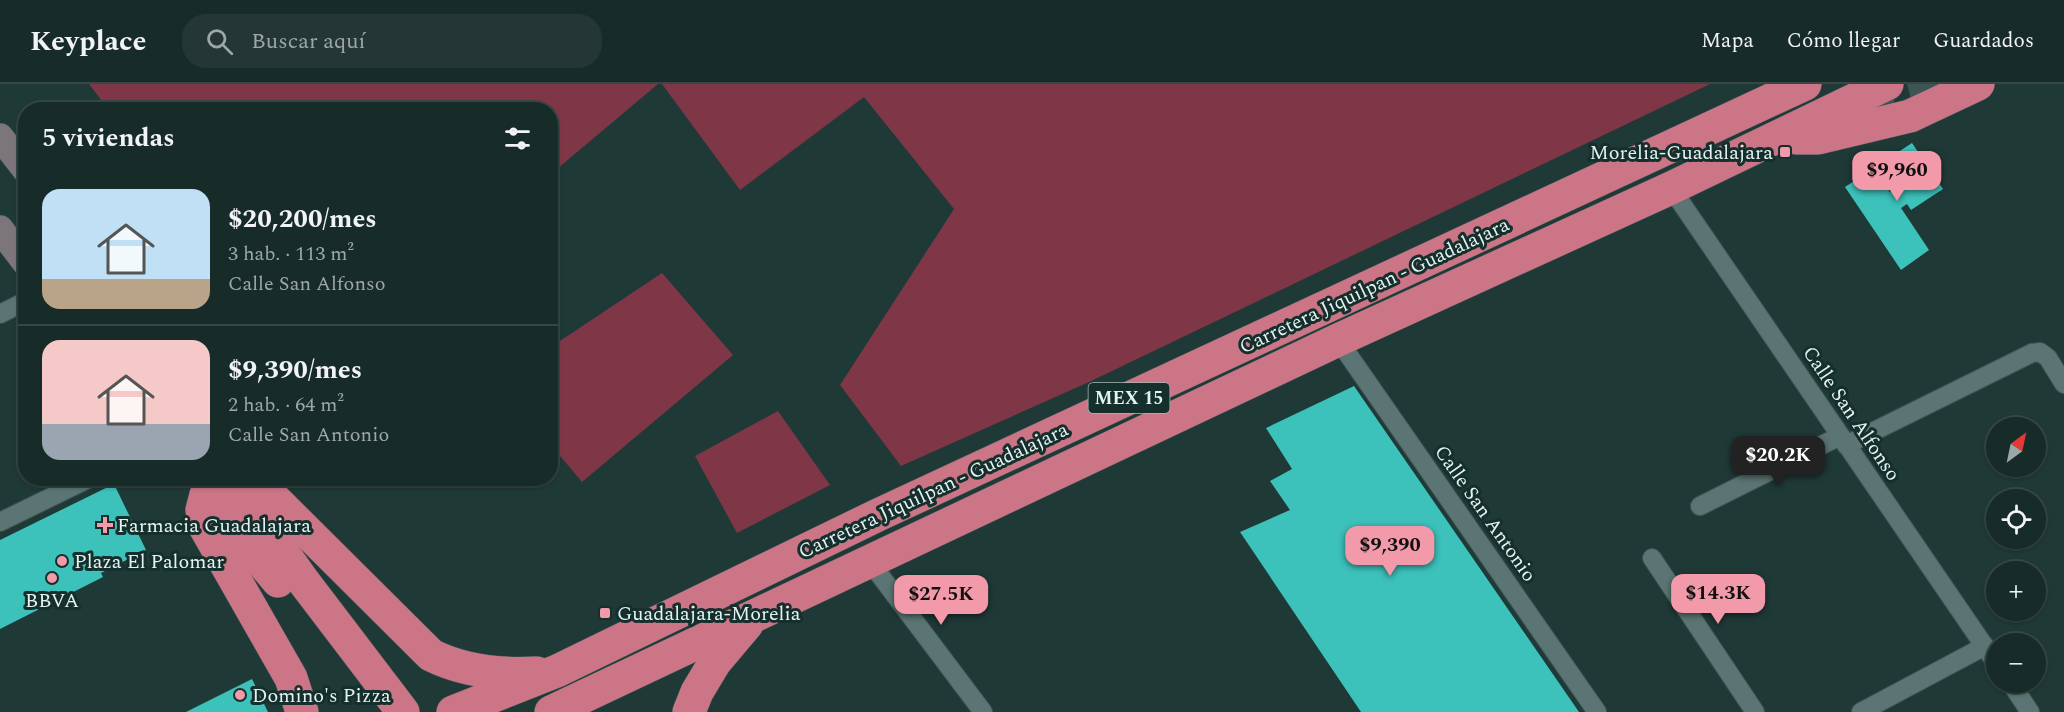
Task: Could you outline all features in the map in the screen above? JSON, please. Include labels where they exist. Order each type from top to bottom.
[{"type":"highway","name":"Carretera Jiquilpan - Guadalajara","points":[[453,712],[557,671],[879,514],[1805,84]]},
{"type":"highway","name":"Carretera Jiquilpan - Guadalajara","points":[[551,712],[809,588],[870,562],[1338,340],[1671,188],[1887,84]]},
{"type":"highway","points":[[1774,139],[1818,138],[1910,116],[1978,84]]},
{"type":"highway","points":[[199,487],[215,486]]},
{"type":"highway","points":[[229,486],[234,488],[249,506],[396,710]]},
{"type":"highway","points":[[241,486],[268,534]]},
{"type":"highway","points":[[262,486],[431,655],[459,667],[503,673],[530,674],[557,671]]},
{"type":"highway","points":[[199,487],[396,710]]},
{"type":"highway","points":[[199,487],[206,527],[291,678],[297,690],[302,712]]},
{"type":"highway","points":[[688,712],[715,662],[736,640],[751,617]]},
{"type":"street","points":[[0,137],[18,160]]},
{"type":"street","name":"Calle San Alfonso","points":[[1671,188],[1985,646]]},
{"type":"street","points":[[0,229],[18,253]]},
{"type":"street","points":[[0,314],[18,305]]},
{"type":"street","name":"Calle San Antonio","points":[[1338,340],[1597,712]]},
{"type":"street","points":[[1700,506],[2032,354],[2040,352],[2048,358],[2064,384]]},
{"type":"street","points":[[0,522],[74,486]]},
{"type":"street","points":[[1652,558],[1755,712]]},
{"type":"street","points":[[870,562],[983,712]]},
{"type":"street","points":[[1861,712],[1985,646]]},
{"type":"street","points":[[2017,693],[2030,712]]},
{"type":"shaded area","points":[[89,84],[658,84],[558,168],[558,102],[103,102]]},
{"type":"shaded area","points":[[662,84],[1710,84],[1089,382],[901,466],[840,385],[954,209],[864,97],[740,190]]},
{"type":"shaded area","points":[[662,273],[733,355],[582,482],[558,453],[558,342]]},
{"type":"shaded area","points":[[778,411],[830,485],[737,533],[695,456]]},
{"type":"building","points":[[1912,143],[1943,189],[1911,210],[1907,204],[1901,208],[1929,250],[1901,270],[1845,187],[1874,168],[1890,192],[1896,188],[1880,164]]},
{"type":"building","points":[[1354,386],[1579,712],[1361,712],[1240,532],[1290,510],[1270,481],[1292,469],[1266,428]]},
{"type":"building","name":"Plaza El Palomar","points":[[110,486],[115,486],[146,550],[101,573],[103,577],[0,629],[0,540]]},
{"type":"building","name":"Domino's Pizza","points":[[252,679],[268,712],[186,712]]},
{"type":"tunnel","points":[[1865,84],[1886,96],[1903,99],[1941,84]]},
{"type":"place","name":"Morelia-Guadalajara","points":[[1785,152]]},
{"type":"place","name":"Farmacia Guadalajara","points":[[105,525]]},
{"type":"place","name":"Plaza El Palomar","points":[[62,561]]},
{"type":"place","name":"BBVA","points":[[52,578]]},
{"type":"place","name":"Guadalajara-Morelia","points":[[605,613]]},
{"type":"place","name":"Domino's Pizza","points":[[240,695]]}]
